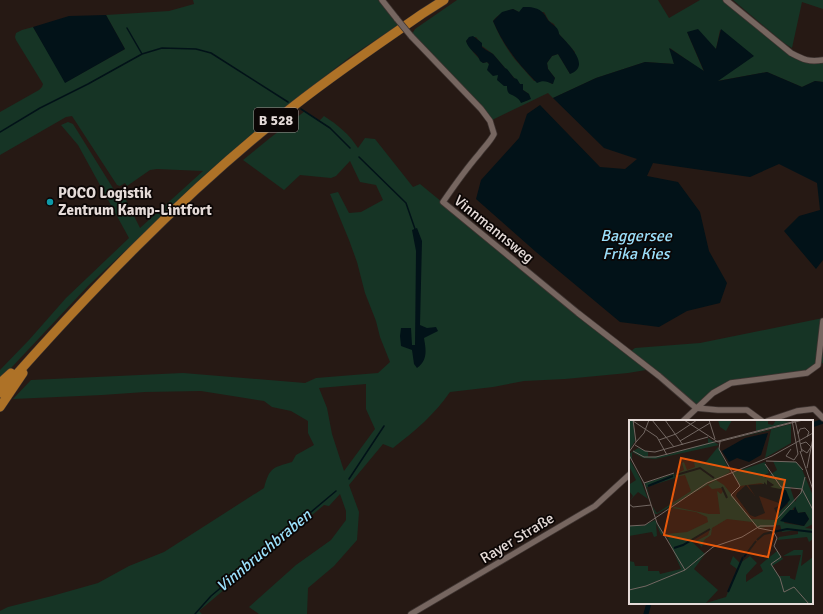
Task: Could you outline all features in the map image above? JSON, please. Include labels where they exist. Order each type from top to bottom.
[{"type":"highway","name":"B 528","points":[[0,393],[32,356],[123,260],[198,188],[294,105],[416,18],[444,0]]},
{"type":"highway","points":[[0,383],[32,356]]},
{"type":"highway","points":[[0,407],[14,387],[32,356]]},
{"type":"street","name":"Vinnmannsweg","points":[[382,0],[411,36],[481,109],[490,121],[494,134],[490,142],[443,202],[578,313],[659,376],[696,408]]},
{"type":"street","points":[[726,0],[792,54],[804,60],[823,60]]},
{"type":"street","points":[[684,420],[713,393],[731,383],[807,373],[818,365],[823,321]]},
{"type":"street","points":[[696,408],[747,410],[761,420]]},
{"type":"street","points":[[770,420],[806,409],[814,409],[821,416]]},
{"type":"street","name":"Rayer Straße","points":[[411,614],[595,506],[629,475]]},
{"type":"green space","points":[[193,0],[378,0],[398,25],[350,57],[320,80],[207,173],[88,286],[0,379],[0,370],[66,298],[129,238],[78,145],[61,125],[68,122],[73,124],[116,193],[121,190],[140,228],[203,171],[150,170],[127,186],[125,183],[120,186],[117,185],[72,116],[66,117],[0,155],[0,112],[39,90],[43,84],[16,40],[16,33],[33,27],[66,82],[125,49],[106,15],[169,11],[194,4]]},
{"type":"green space","points":[[457,0],[658,0],[669,18],[700,0],[726,0],[804,60],[823,60],[823,82],[815,81],[802,87],[767,72],[717,81],[753,56],[720,30],[716,49],[687,32],[704,72],[670,48],[674,64],[645,62],[596,78],[553,98],[548,93],[490,121],[411,36],[415,29]],"holes":[[[513,9],[519,12],[544,12],[549,21],[554,24],[559,34],[575,52],[570,74],[558,54],[552,56],[547,63],[548,69],[555,78],[552,84],[546,80],[534,81],[504,44],[493,21],[497,17]],[[476,37],[482,46],[493,54],[520,84],[523,90],[529,94],[528,100],[523,102],[518,98],[487,62],[483,63],[473,52],[466,41]]]},
{"type":"green space","points":[[733,0],[823,0],[823,9],[802,2],[792,48]]},
{"type":"green space","points":[[305,111],[319,121],[324,116],[329,119],[347,134],[358,148],[365,138],[375,139],[413,187],[420,184],[627,354],[635,348],[700,343],[823,318],[823,363],[807,373],[731,383],[696,408],[646,370],[565,379],[524,381],[493,387],[450,392],[438,408],[424,422],[393,448],[383,444],[349,485],[359,512],[357,540],[334,566],[308,588],[307,614],[259,614],[249,607],[296,565],[331,540],[346,520],[346,511],[340,494],[329,506],[324,505],[199,611],[202,614],[0,614],[0,611],[8,607],[98,583],[129,566],[164,552],[264,488],[268,476],[273,469],[292,462],[296,455],[314,445],[308,433],[308,421],[291,411],[272,407],[264,401],[201,391],[145,392],[13,399],[31,380],[183,373],[305,383],[316,378],[378,373],[390,362],[365,293],[357,262],[330,194],[338,192],[349,213],[361,212],[383,200],[376,185],[360,182],[350,161],[336,176],[331,178],[300,175],[284,190],[243,160]],"holes":[[[366,384],[366,409],[375,429],[344,471],[332,434],[327,408],[319,388]]]},
{"type":"water","points":[[523,7],[540,10],[557,29],[559,34],[579,60],[579,66],[570,74],[558,54],[552,56],[547,63],[548,69],[555,78],[553,84],[545,81],[537,83],[518,62],[497,30],[493,21],[502,12],[513,9],[519,12]]},
{"type":"water","points":[[106,15],[125,49],[65,83],[33,27],[69,16]]},
{"type":"water","name":"Baggersee Frika Kies","points":[[698,29],[716,49],[721,29],[754,56],[718,81],[767,72],[802,87],[815,81],[823,82],[823,260],[816,269],[784,231],[799,216],[820,210],[817,183],[779,164],[750,177],[653,163],[647,176],[678,182],[700,212],[709,251],[727,283],[720,303],[687,311],[659,327],[620,322],[536,252],[476,199],[481,180],[519,138],[527,114],[540,105],[600,167],[625,169],[637,159],[604,148],[553,98],[596,78],[645,62],[674,64],[669,48],[704,71],[687,32]]},
{"type":"water","points":[[473,36],[482,43],[482,47],[493,54],[520,84],[523,84],[523,90],[529,94],[531,99],[521,103],[509,93],[507,86],[504,86],[497,80],[498,75],[493,76],[487,70],[489,64],[487,62],[483,63],[480,61],[467,44],[466,41],[469,37]]},
{"type":"water","points":[[417,228],[422,241],[420,325],[427,328],[436,327],[438,331],[424,338],[426,351],[425,358],[421,365],[417,368],[414,364],[412,350],[401,346],[400,336],[401,328],[411,328],[412,345],[415,345],[416,251],[412,230]]},
{"type":"waterway","points":[[127,28],[142,54]]},
{"type":"waterway","points":[[0,132],[40,108],[88,84],[142,54],[162,48],[196,49],[211,53],[288,102]]},
{"type":"waterway","points":[[301,109],[330,128],[350,148]]},
{"type":"waterway","points":[[359,157],[406,203],[415,229]]},
{"type":"waterway","points":[[813,425],[823,421]]},
{"type":"waterway","name":"Vinnbruchbraben","points":[[349,479],[384,426]]},
{"type":"waterway","name":"Vinnbruchbraben","points":[[195,614],[211,596],[336,491]]},
{"type":"waterway","points":[[646,614],[649,604]]},
{"type":"place","name":"POCO Logistik Zentrum Kamp-Lintfort","points":[[50,202]]}]
